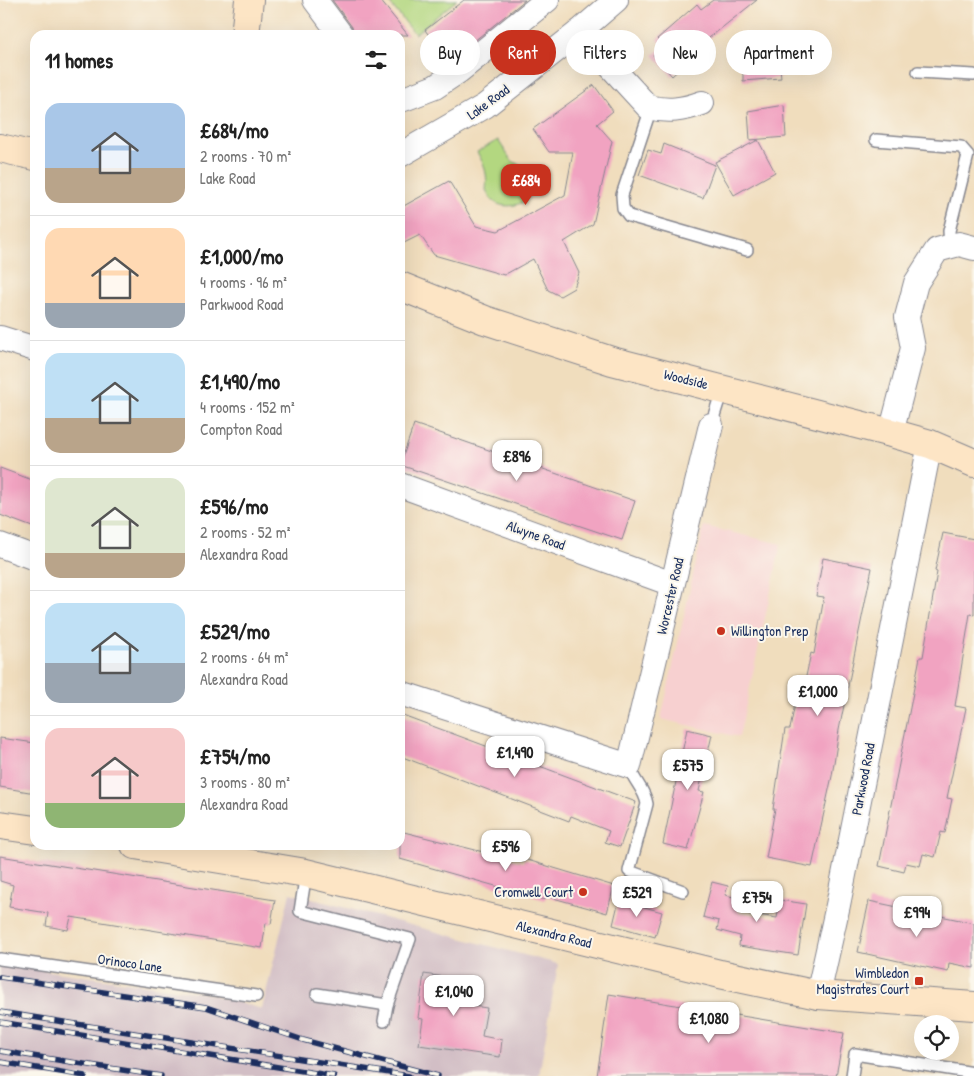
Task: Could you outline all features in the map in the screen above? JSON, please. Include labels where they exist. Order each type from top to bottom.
[{"type":"main road","points":[[246,30],[249,0]]},
{"type":"main road","points":[[0,148],[30,155]]},
{"type":"main road","name":"Woodside","points":[[405,288],[486,320],[603,358],[892,433],[930,444],[974,463]]},
{"type":"main road","points":[[0,825],[30,829]]},
{"type":"main road","name":"Alexandra Road","points":[[166,850],[306,873],[710,972],[818,995],[974,1006]]},
{"type":"street","points":[[315,0],[337,30]]},
{"type":"street","points":[[405,99],[435,87],[459,72],[548,0]]},
{"type":"street","name":"Lake Road","points":[[581,30],[616,0]]},
{"type":"street","name":"Lake Road","points":[[405,152],[451,128],[486,106],[566,42]]},
{"type":"street","points":[[620,75],[651,108],[664,111],[682,110],[702,103]]},
{"type":"street","points":[[892,433],[914,348],[907,317],[916,282],[938,250],[959,244],[974,248]]},
{"type":"street","points":[[0,338],[30,347]]},
{"type":"street","name":"Worcester Road","points":[[629,766],[711,425]]},
{"type":"street","name":"Parkwood Road","points":[[818,995],[838,905],[930,444]]},
{"type":"street","name":"Alwyne Road","points":[[405,487],[672,584]]},
{"type":"street","points":[[0,545],[30,556]]},
{"type":"street","points":[[405,695],[629,766]]},
{"type":"lane","points":[[918,72],[974,75]]},
{"type":"lane","points":[[651,108],[622,196],[623,208],[629,216],[747,250]]},
{"type":"lane","points":[[876,140],[962,147],[968,154],[949,231],[950,246]]},
{"type":"lane","points":[[711,425],[722,388]]},
{"type":"lane","points":[[629,766],[632,777],[646,794],[647,804],[629,871],[683,891]]},
{"type":"lane","points":[[306,873],[300,911],[410,938],[387,1005],[384,1021]]},
{"type":"lane","name":"Orinoco Lane","points":[[0,959],[256,996]]},
{"type":"lane","points":[[317,994],[387,1005]]},
{"type":"lane","points":[[852,1076],[855,1054],[974,1073]]},
{"type":"shaded area","name":"Willington Prep","points":[[704,526],[781,544],[739,737],[661,719]]},
{"type":"shaded area","points":[[290,893],[558,964],[539,1076],[0,1076],[0,964],[209,994],[262,1009]]},
{"type":"green space","points":[[387,0],[457,0],[415,34]]},
{"type":"green space","points":[[498,140],[511,160],[529,171],[533,185],[532,193],[519,204],[507,206],[496,203],[491,199],[486,190],[487,179],[485,170],[477,152]]},
{"type":"building","points":[[332,0],[380,0],[404,30],[353,30]]},
{"type":"building","points":[[464,0],[525,0],[480,36],[480,30],[425,30]]},
{"type":"building","points":[[713,0],[757,0],[716,32],[716,30],[667,30],[697,4],[701,9]]},
{"type":"building","points":[[743,75],[781,75],[781,78],[743,81]]},
{"type":"building","points":[[594,85],[613,111],[597,124],[612,141],[593,224],[564,242],[579,273],[574,288],[560,296],[548,290],[533,259],[504,275],[434,255],[420,235],[405,242],[405,205],[449,181],[476,226],[498,231],[565,195],[573,152],[549,152],[533,129]]},
{"type":"building","points":[[784,105],[786,137],[750,140],[748,111]]},
{"type":"building","points":[[758,140],[775,172],[734,195],[715,162]]},
{"type":"building","points":[[664,144],[715,165],[703,198],[639,175],[648,150],[661,154]]},
{"type":"building","points":[[414,424],[635,501],[622,540],[405,467],[405,450]]},
{"type":"building","points":[[0,468],[30,479],[30,526],[0,515]]},
{"type":"building","points":[[943,533],[974,539],[974,615],[970,614],[955,706],[966,708],[947,798],[952,799],[945,833],[941,832],[935,857],[923,854],[920,866],[906,863],[904,872],[879,866],[920,657],[923,657],[937,572],[935,571]]},
{"type":"building","points":[[823,558],[872,568],[839,730],[832,776],[812,867],[766,858],[775,809],[773,809],[785,729],[790,729],[797,694],[802,695],[811,653],[814,654],[824,597],[816,596]]},
{"type":"building","points":[[405,716],[636,802],[620,847],[605,842],[609,831],[571,816],[569,821],[405,758]]},
{"type":"building","points":[[687,729],[712,735],[699,791],[704,792],[688,850],[663,844]]},
{"type":"building","points":[[0,738],[30,742],[30,792],[0,787]]},
{"type":"building","points":[[405,832],[523,862],[524,859],[614,886],[607,913],[546,896],[545,900],[400,859],[400,850],[405,850]]},
{"type":"building","points":[[0,856],[275,900],[271,924],[266,923],[262,948],[71,917],[68,930],[46,926],[48,913],[9,907],[13,885],[0,881]]},
{"type":"building","points":[[712,882],[728,886],[725,895],[742,899],[738,912],[777,918],[780,900],[806,904],[798,955],[739,946],[740,936],[717,930],[719,921],[703,917]]},
{"type":"building","points":[[619,900],[662,912],[655,937],[613,925]]},
{"type":"building","points":[[869,901],[974,923],[974,968],[949,963],[948,972],[858,952]]},
{"type":"building","points":[[424,974],[477,982],[473,1006],[487,1008],[482,1036],[502,1040],[500,1057],[419,1045],[423,1019],[418,1018]]},
{"type":"building","points":[[609,994],[844,1033],[836,1076],[597,1076]]},
{"type":"railway","points":[[0,977],[206,1007],[303,1040],[438,1076]]},
{"type":"railway","points":[[0,1012],[409,1076]]},
{"type":"railway","points":[[0,1022],[334,1076]]},
{"type":"railway","points":[[0,1051],[161,1076]]},
{"type":"railway","points":[[0,1062],[85,1076]]},
{"type":"place","name":"Willington Prep","points":[[721,631]]},
{"type":"place","name":"Cromwell Court","points":[[583,892]]},
{"type":"place","name":"Wimbledon Magistrates Court","points":[[919,981]]}]
